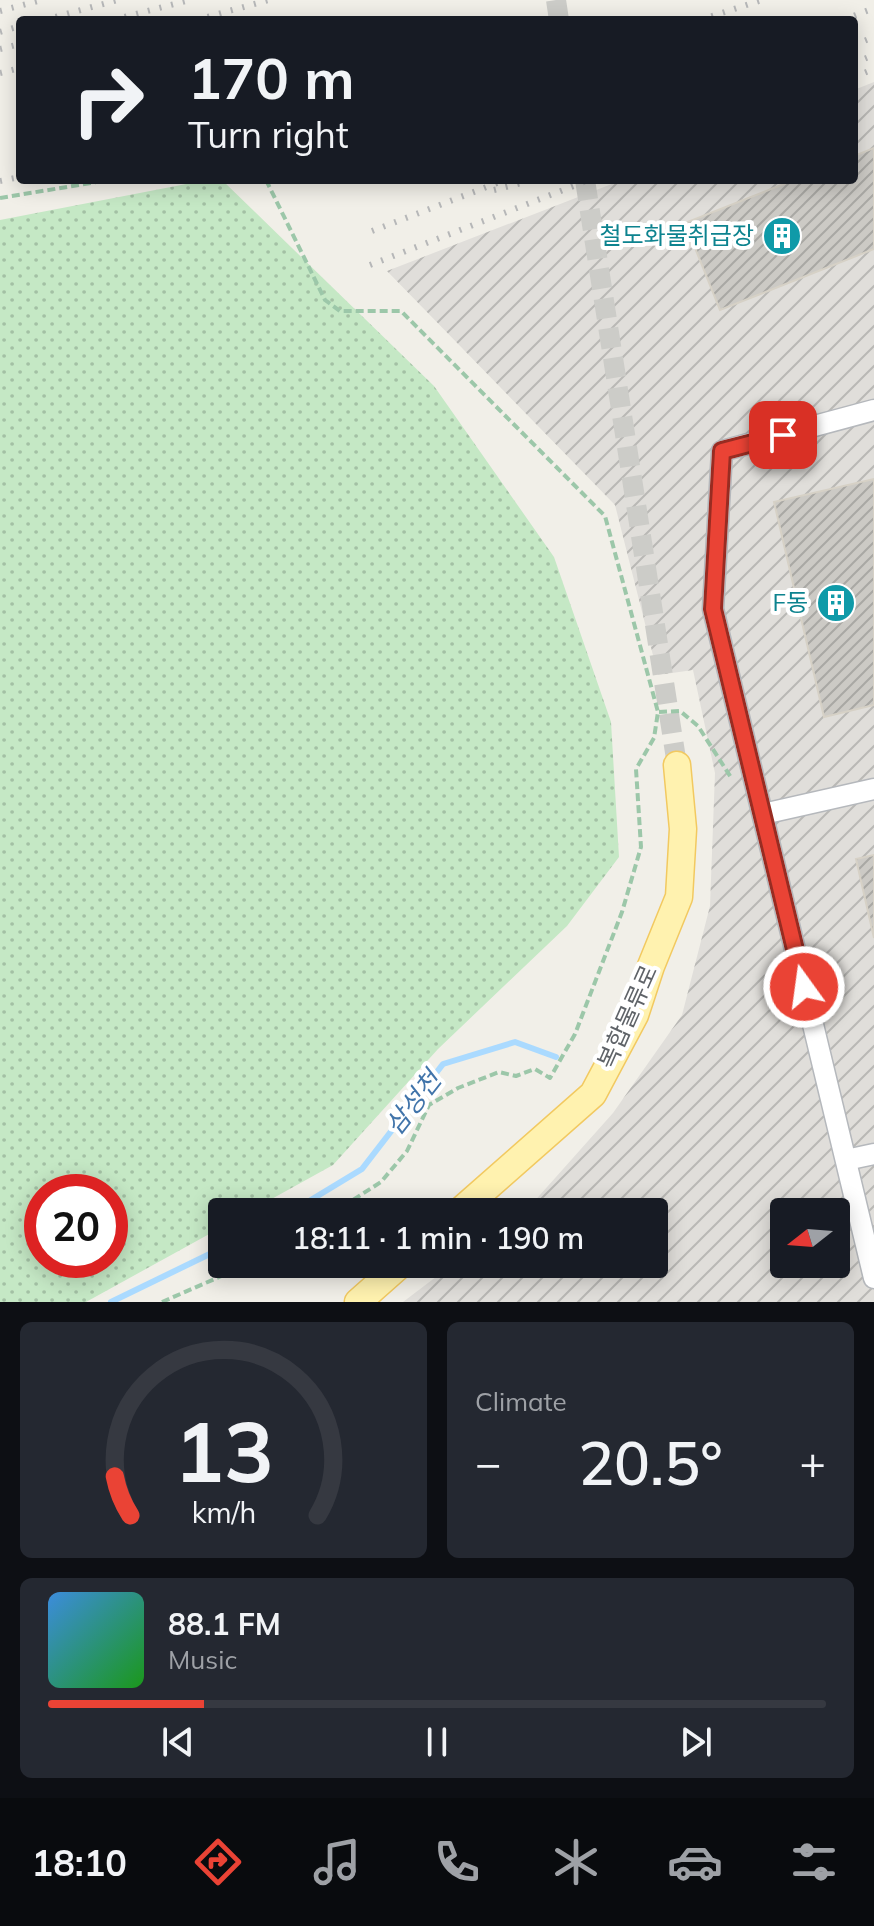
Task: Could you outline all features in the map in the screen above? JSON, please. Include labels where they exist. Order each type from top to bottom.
[{"type":"main road","name":"복합물류로","points":[[475,1198],[593,1094],[635,1015],[679,897],[683,829],[677,765]]},
{"type":"main road","points":[[358,1302],[385,1278]]},
{"type":"lane","points":[[874,410],[722,451],[713,609],[874,1278]]},
{"type":"lane","points":[[763,814],[874,789]]},
{"type":"lane","points":[[846,1160],[874,1154]]},
{"type":"path","points":[[0,198],[85,184]]},
{"type":"path","points":[[268,184],[325,300],[340,311],[401,311],[605,516],[658,712],[654,738],[636,769],[641,847],[622,912],[575,1034],[550,1078],[535,1069],[516,1076],[499,1072],[458,1088],[429,1105],[407,1151],[381,1182],[356,1198]]},
{"type":"path","points":[[658,712],[680,711],[698,726],[722,768],[732,779]]},
{"type":"path","points":[[162,1302],[217,1278]]},
{"type":"shaded area","points":[[874,82],[874,1302],[403,1302],[435,1278],[668,1278],[668,1198],[537,1198],[613,1113],[682,1015],[710,906],[715,773],[693,670],[658,675],[615,505],[387,271],[612,184],[858,184],[858,88]]},
{"type":"green space","points":[[186,184],[226,184],[434,386],[554,557],[611,722],[619,857],[567,926],[438,1049],[333,1165],[273,1198],[208,1198],[208,1235],[86,1302],[0,1302],[0,220]]},
{"type":"building","name":"철도화물취급장","points":[[874,148],[874,249],[720,310],[685,223],[784,184],[858,184],[858,154]]},
{"type":"building","name":"F동","points":[[874,479],[874,705],[824,717],[774,502]]},
{"type":"building","points":[[874,855],[874,938],[856,859]]},
{"type":"waterway","name":"삼성천","points":[[314,1198],[362,1169],[443,1064],[515,1042],[556,1057]]},
{"type":"waterway","name":"삼성천","points":[[111,1302],[208,1255]]},
{"type":"tunnel","points":[[556,0],[558,16]]},
{"type":"tunnel","points":[[586,184],[677,765]]},
{"type":"railway","points":[[0,11],[42,0]]},
{"type":"railway","points":[[59,16],[118,0]]},
{"type":"railway","points":[[128,16],[190,0]]},
{"type":"railway","points":[[211,16],[269,0]]},
{"type":"railway","points":[[712,16],[762,0]]},
{"type":"railway","points":[[853,16],[874,8]]},
{"type":"railway","points":[[0,32],[16,27]]},
{"type":"railway","points":[[858,43],[874,37]]},
{"type":"railway","points":[[0,49],[16,45]]},
{"type":"railway","points":[[858,61],[874,55]]},
{"type":"railway","points":[[0,73],[16,69]]},
{"type":"railway","points":[[858,75],[874,69]]},
{"type":"railway","points":[[0,181],[16,178]]},
{"type":"railway","points":[[372,231],[495,184]]},
{"type":"railway","points":[[494,190],[517,184]]},
{"type":"railway","points":[[370,265],[579,184]]},
{"type":"place","name":"철도화물취급장","points":[[782,236]]},
{"type":"place","name":"F동","points":[[836,603]]},
{"type":"route","points":[[783,435],[722,451],[713,609],[804,987]]}]
